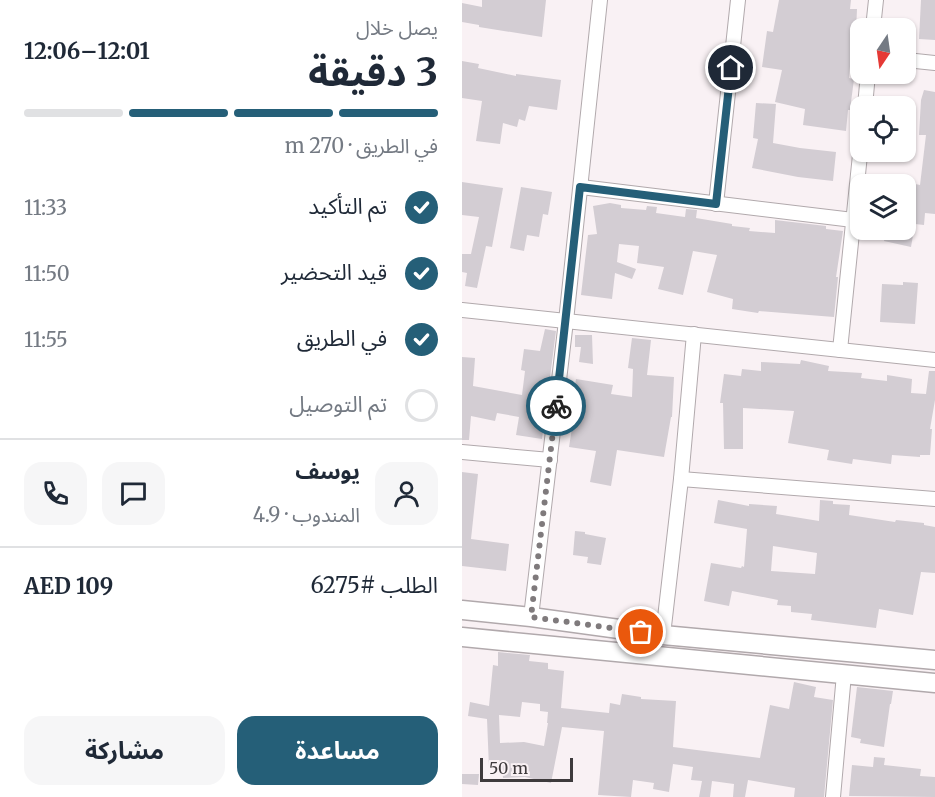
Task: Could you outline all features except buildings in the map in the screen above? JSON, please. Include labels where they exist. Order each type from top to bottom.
[{"type":"street","points":[[531,617],[566,321],[600,0]]},
{"type":"street","points":[[716,204],[738,0]]},
{"type":"street","points":[[874,18],[876,0]]},
{"type":"street","points":[[916,61],[935,63]]},
{"type":"street","points":[[580,187],[850,220]]},
{"type":"street","points":[[840,350],[851,240]]},
{"type":"street","points":[[462,310],[935,360]]},
{"type":"street","points":[[663,635],[681,479],[694,334]]},
{"type":"street","points":[[462,452],[550,460]]},
{"type":"street","points":[[681,479],[935,498]]},
{"type":"street","points":[[462,610],[663,635],[935,660]]},
{"type":"street","points":[[462,637],[935,683]]},
{"type":"street","points":[[833,797],[844,674]]},
{"type":"way so far","points":[[556,406],[531,617],[641,632]]},
{"type":"route","points":[[556,406],[580,187],[716,204],[731,68]]}]
